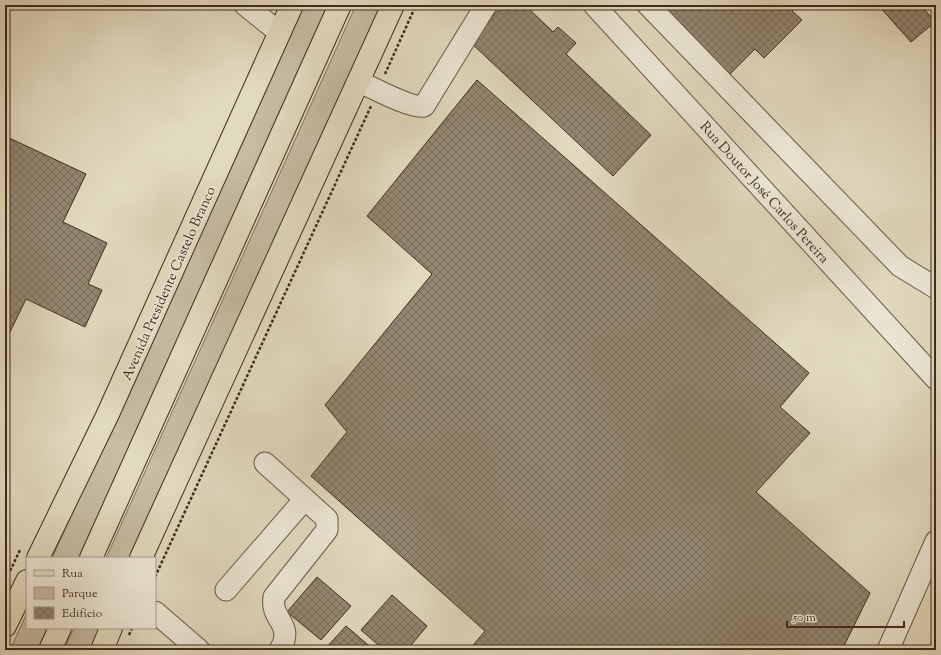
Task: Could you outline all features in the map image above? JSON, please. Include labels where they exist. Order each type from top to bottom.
[{"type":"main road","name":"Avenida Presidente Castelo Branco","points":[[38,557],[107,416],[292,5]]},
{"type":"main road","points":[[91,557],[340,5]]},
{"type":"main road","points":[[141,557],[393,5]]},
{"type":"main road","points":[[5,626],[26,583]]},
{"type":"main road","points":[[102,650],[111,629]]},
{"type":"street","points":[[245,5],[280,34]]},
{"type":"street","points":[[358,81],[419,107],[424,106],[486,5]]},
{"type":"street","name":"Rua Doutor José Carlos Pereira","points":[[594,5],[936,379]]},
{"type":"street","points":[[648,5],[900,266],[936,288]]},
{"type":"street","points":[[265,463],[304,500],[327,519],[327,530],[274,598],[274,609],[286,633],[285,641],[280,650]]},
{"type":"street","points":[[226,590],[304,500]]},
{"type":"street","points":[[888,650],[936,541]]},
{"type":"street","points":[[156,613],[199,650]]},
{"type":"path","points":[[156,575],[416,5]]},
{"type":"green space","points":[[303,5],[328,5],[79,557],[52,557]]},
{"type":"green space","points":[[356,5],[386,5],[141,557],[106,557]]},
{"type":"green space","points":[[26,615],[26,629],[47,629],[38,649],[10,650]]},
{"type":"green space","points":[[74,629],[110,629],[101,650],[64,650]]},
{"type":"building","points":[[503,5],[525,5],[553,32],[558,27],[576,43],[566,54],[651,135],[613,176],[469,41]]},
{"type":"building","points":[[653,5],[798,5],[792,11],[802,20],[764,58],[755,49],[726,78]]},
{"type":"building","points":[[878,5],[921,5],[935,22],[911,42]]},
{"type":"building","points":[[477,80],[809,373],[780,407],[810,433],[756,492],[870,593],[842,650],[469,650],[485,631],[311,476],[347,432],[325,405],[432,274],[367,216]]},
{"type":"building","points":[[5,136],[86,174],[63,222],[107,243],[88,284],[102,290],[85,327],[26,299],[8,336],[5,334]]},
{"type":"building","points":[[317,577],[351,606],[321,640],[287,612]]},
{"type":"building","points":[[392,595],[427,626],[407,650],[384,650],[361,630]]},
{"type":"building","points":[[346,626],[374,650],[324,650]]}]
